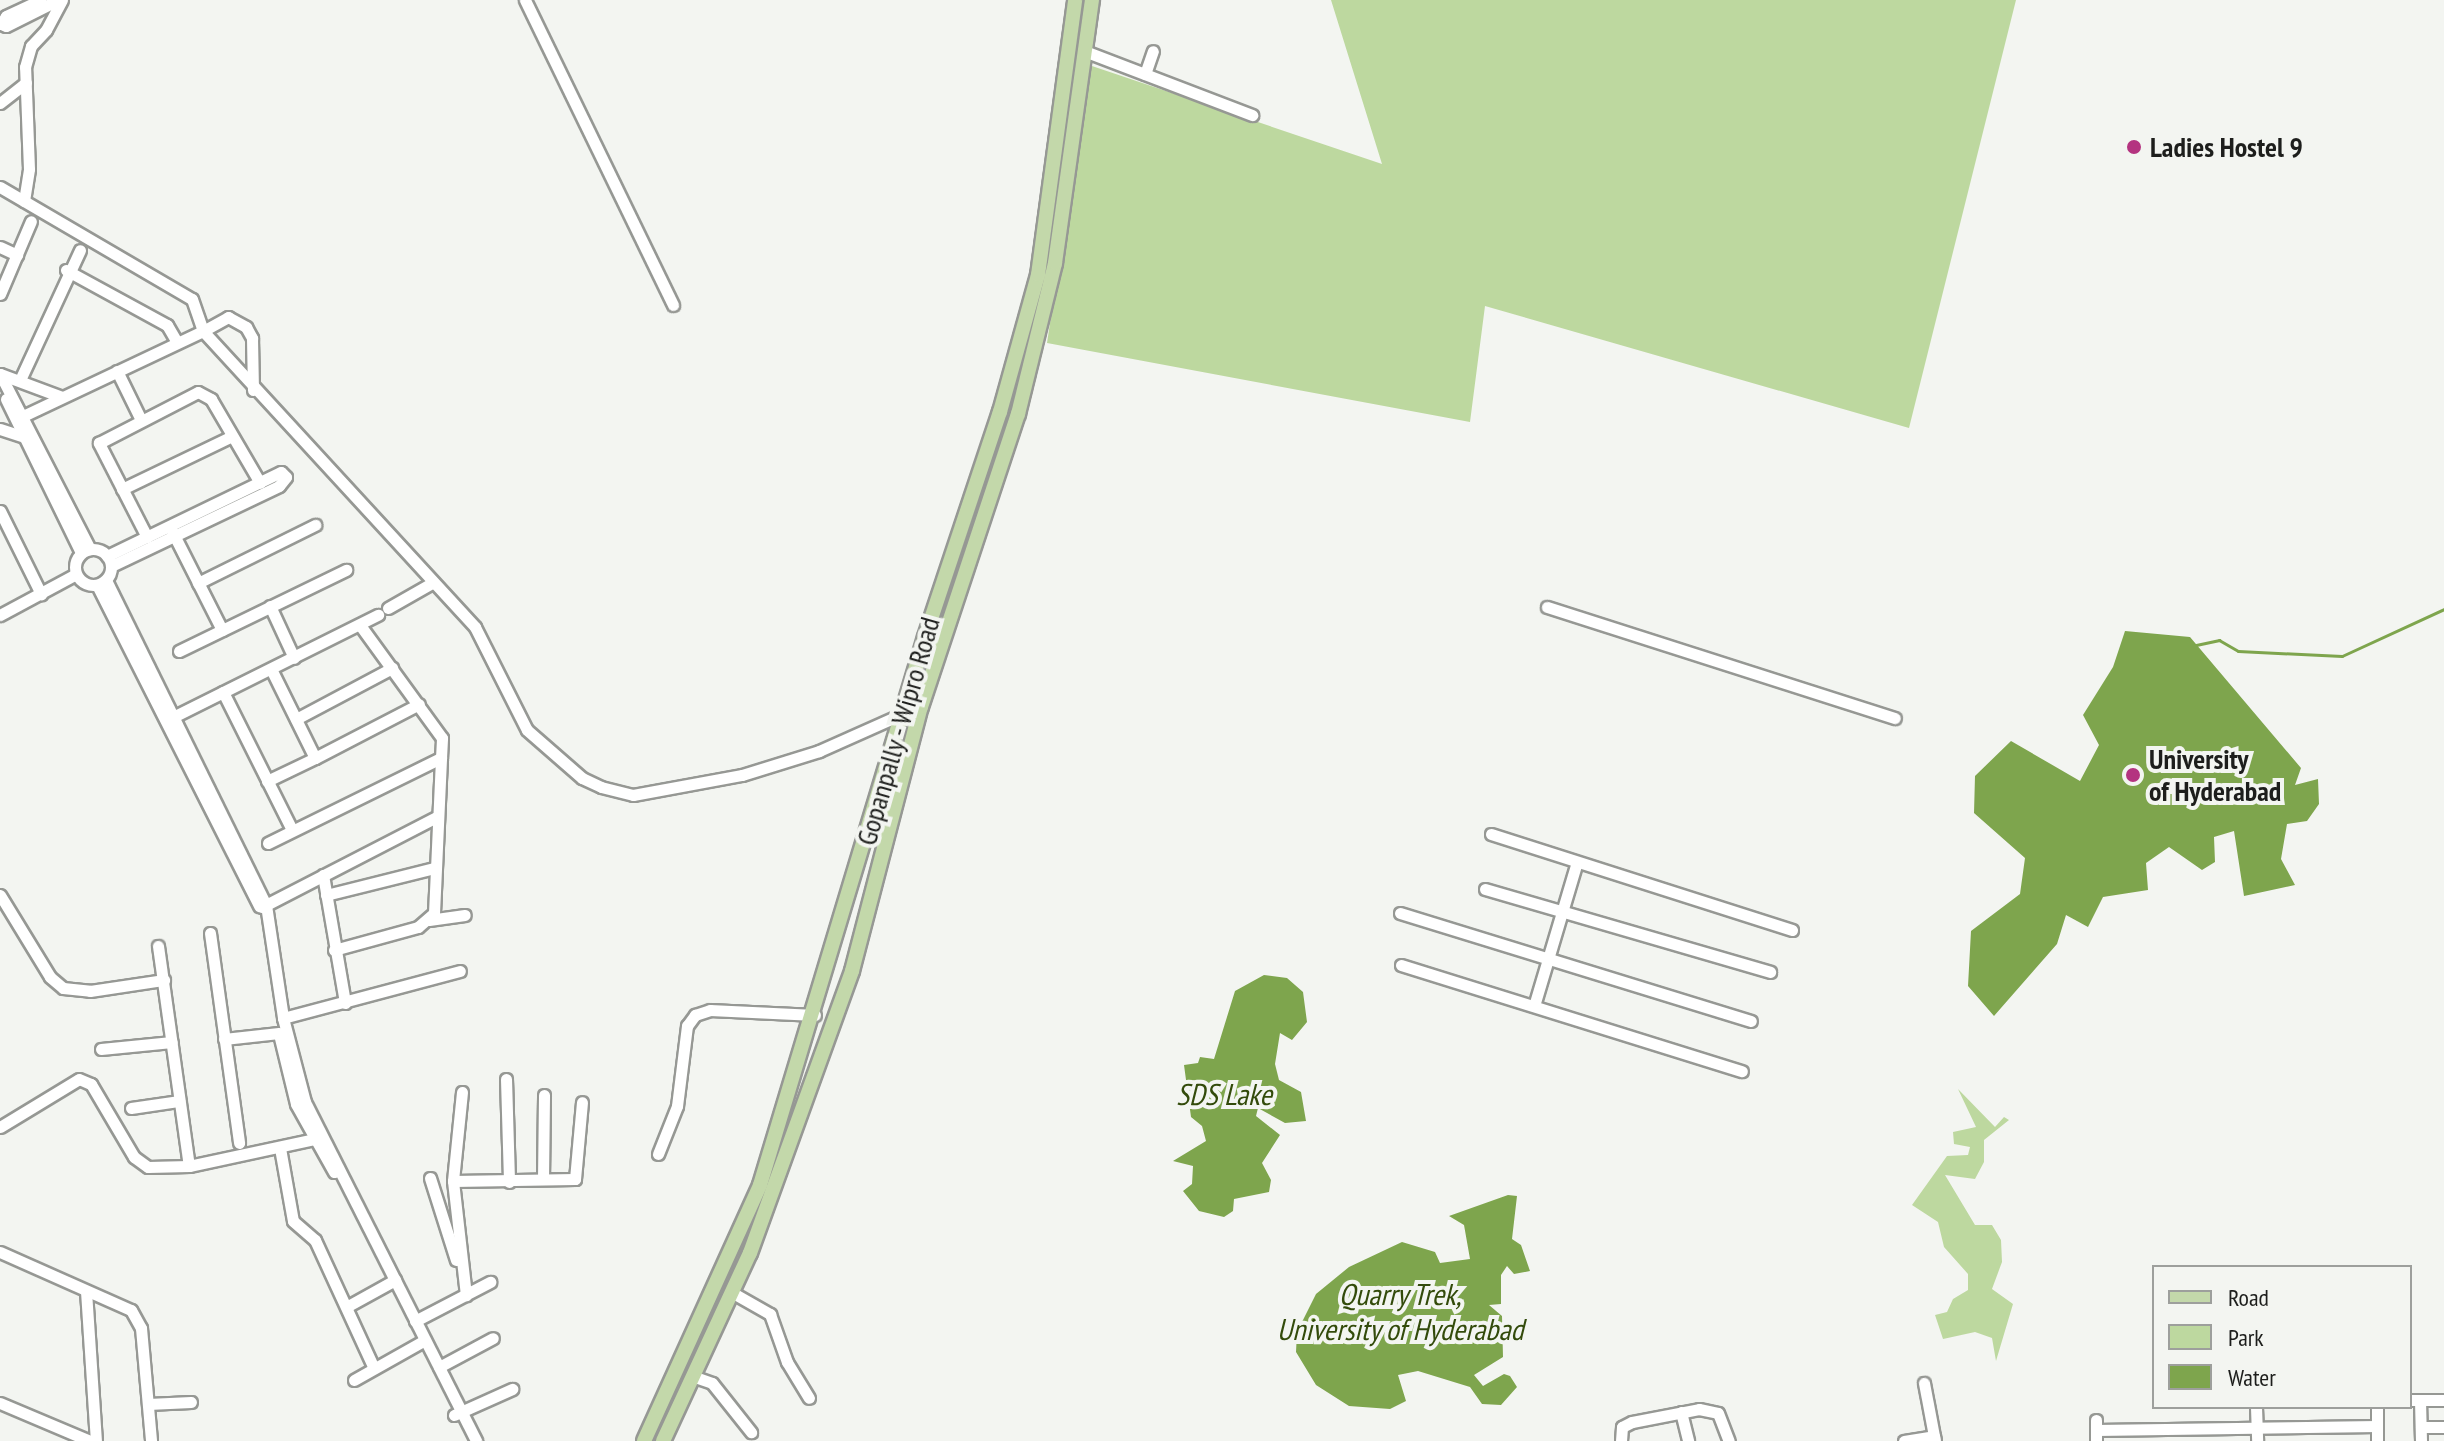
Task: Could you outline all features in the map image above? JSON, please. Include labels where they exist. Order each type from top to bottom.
[{"type":"main road","name":"Gopanpally - Wipro Road","points":[[644,1441],[738,1241],[809,1037],[902,714],[1000,412],[1031,293],[1053,181],[1075,0]]},
{"type":"main road","name":"Gopanpally - Wipro Road","points":[[663,1441],[733,1293],[852,971],[921,707],[1018,414],[1048,298],[1087,52],[1092,0]]},
{"type":"main road","points":[[1031,293],[1048,298]]},
{"type":"main road","points":[[809,1037],[827,1038]]},
{"type":"street","points":[[41,0],[6,16],[1,24],[60,0]]},
{"type":"street","points":[[24,201],[29,169],[26,83],[31,46],[46,30],[60,0]]},
{"type":"street","points":[[525,0],[673,305]]},
{"type":"street","points":[[1145,74],[1153,51]]},
{"type":"street","points":[[1087,52],[1252,115]]},
{"type":"street","points":[[0,103],[26,83]]},
{"type":"street","points":[[0,187],[192,299],[203,331],[253,390],[475,627],[527,730],[582,778],[601,787],[633,795],[742,775],[819,751],[902,714]]},
{"type":"street","points":[[0,294],[31,221]]},
{"type":"street","points":[[0,247],[17,255]]},
{"type":"street","points":[[20,380],[66,270],[80,250]]},
{"type":"street","points":[[66,270],[167,325],[177,342]]},
{"type":"street","points":[[23,416],[228,317],[246,327],[252,338],[253,390]]},
{"type":"street","points":[[117,371],[141,420]]},
{"type":"street","points":[[0,374],[62,397]]},
{"type":"street","points":[[0,374],[86,551],[76,574],[0,615]]},
{"type":"street","points":[[0,389],[86,551],[109,561],[287,480],[281,472],[172,532],[147,537],[109,561],[102,582],[263,906],[283,1018],[305,1102],[415,1321],[422,1342],[439,1367],[468,1441]]},
{"type":"street","points":[[147,537],[99,443],[201,391],[260,483]]},
{"type":"street","points":[[0,429],[24,437]]},
{"type":"street","points":[[122,489],[232,436]]},
{"type":"street","points":[[0,511],[41,594]]},
{"type":"street","points":[[198,583],[315,525]]},
{"type":"street","points":[[172,532],[222,630]]},
{"type":"street","points":[[179,651],[346,570]]},
{"type":"street","points":[[76,574],[86,584],[102,582]]},
{"type":"street","points":[[170,718],[360,625],[432,583]]},
{"type":"street","points":[[270,606],[294,658]]},
{"type":"street","points":[[1547,607],[1895,718]]},
{"type":"street","points":[[360,625],[442,738],[434,913],[429,920]]},
{"type":"street","points":[[296,719],[392,668]]},
{"type":"street","points":[[271,669],[315,758]]},
{"type":"street","points":[[223,692],[292,830]]},
{"type":"street","points":[[267,781],[419,704]]},
{"type":"street","points":[[268,843],[441,758]]},
{"type":"street","points":[[263,906],[436,817]]},
{"type":"street","points":[[1491,834],[1792,930]]},
{"type":"street","points":[[1534,1006],[1577,862]]},
{"type":"street","points":[[326,895],[434,868]]},
{"type":"street","points":[[323,875],[345,1003]]},
{"type":"street","points":[[1485,889],[1770,972]]},
{"type":"street","points":[[0,895],[50,977],[63,988],[90,991],[164,980]]},
{"type":"street","points":[[263,906],[287,1079],[315,1139],[394,1281],[458,1413],[476,1441]]},
{"type":"street","points":[[1400,913],[1751,1021]]},
{"type":"street","points":[[334,950],[429,920],[465,915]]},
{"type":"street","points":[[210,933],[239,1143]]},
{"type":"street","points":[[158,946],[189,1166]]},
{"type":"street","points":[[1401,965],[1742,1071]]},
{"type":"street","points":[[283,1018],[460,971]]},
{"type":"street","points":[[658,1154],[677,1106],[687,1026],[695,1015],[710,1010],[815,1015]]},
{"type":"street","points":[[224,1039],[279,1033]]},
{"type":"street","points":[[101,1049],[172,1042]]},
{"type":"street","points":[[0,1127],[84,1079],[140,1164],[159,1169],[189,1166],[315,1139]]},
{"type":"street","points":[[506,1079],[509,1182]]},
{"type":"street","points":[[460,1272],[453,1181],[462,1092]]},
{"type":"street","points":[[543,1179],[544,1095]]},
{"type":"street","points":[[131,1108],[179,1101]]},
{"type":"street","points":[[453,1181],[575,1179],[582,1102]]},
{"type":"street","points":[[280,1148],[293,1221],[315,1240],[374,1368]]},
{"type":"street","points":[[430,1178],[466,1295]]},
{"type":"street","points":[[0,1252],[131,1310],[137,1317],[151,1441]]},
{"type":"street","points":[[348,1306],[394,1281]]},
{"type":"street","points":[[415,1321],[490,1282]]},
{"type":"street","points":[[0,1403],[93,1441],[86,1291]]},
{"type":"street","points":[[733,1293],[770,1314],[787,1362],[809,1398]]},
{"type":"street","points":[[439,1367],[493,1338]]},
{"type":"street","points":[[354,1380],[422,1342]]},
{"type":"street","points":[[692,1376],[712,1383],[751,1432]]},
{"type":"street","points":[[1904,1441],[1935,1438],[1924,1383]]},
{"type":"street","points":[[458,1413],[512,1389]]},
{"type":"street","points":[[2421,1441],[2415,1400],[2444,1400]]},
{"type":"street","points":[[148,1404],[191,1402]]},
{"type":"street","points":[[2256,1409],[2257,1435]]},
{"type":"street","points":[[2377,1409],[2377,1441]]},
{"type":"street","points":[[1681,1412],[1688,1441]]},
{"type":"street","points":[[1621,1441],[1622,1427],[1681,1412],[1718,1413],[1729,1441]]},
{"type":"street","points":[[2096,1431],[2257,1435],[2377,1426]]},
{"type":"street","points":[[2421,1427],[2444,1427]]},
{"type":"green space","points":[[1331,0],[2016,0],[1909,428],[1485,306],[1470,422],[1047,343],[1089,65],[1382,164]]},
{"type":"green space","points":[[1958,1089],[1995,1127],[2004,1117],[2009,1120],[1984,1140],[1984,1162],[1975,1179],[1945,1175],[1975,1225],[1992,1225],[2001,1240],[2002,1262],[1992,1289],[2013,1304],[1996,1361],[1992,1338],[1975,1332],[1943,1339],[1935,1315],[1947,1312],[1953,1299],[1968,1290],[1968,1274],[1944,1247],[1938,1222],[1912,1205],[1947,1156],[1968,1155],[1970,1147],[1954,1144],[1953,1132],[1976,1127]]},
{"type":"water","points":[[2125,631],[2190,637],[2301,768],[2295,785],[2318,779],[2319,804],[2307,821],[2287,824],[2281,859],[2295,885],[2244,896],[2234,831],[2214,837],[2215,862],[2202,870],[2169,847],[2146,863],[2148,890],[2103,897],[2088,927],[2066,915],[2057,944],[1994,1016],[1968,986],[1971,931],[2020,894],[2025,858],[1974,813],[1975,776],[2011,741],[2080,781],[2099,745],[2083,715],[2113,667]]},
{"type":"water","name":"SDS Lake","points":[[1264,975],[1287,978],[1303,992],[1307,1022],[1292,1040],[1280,1033],[1275,1064],[1279,1080],[1301,1092],[1306,1121],[1285,1123],[1258,1108],[1256,1116],[1280,1135],[1262,1163],[1271,1180],[1269,1192],[1234,1199],[1233,1211],[1224,1217],[1199,1211],[1183,1191],[1192,1184],[1193,1166],[1173,1161],[1206,1141],[1202,1126],[1191,1117],[1184,1065],[1198,1063],[1200,1057],[1214,1059],[1235,991]]},
{"type":"water","name":"Quarry Trek, University of Hyderabad","points":[[1508,1195],[1517,1196],[1512,1239],[1521,1245],[1530,1271],[1514,1274],[1507,1266],[1501,1275],[1501,1304],[1489,1305],[1502,1316],[1503,1357],[1474,1375],[1483,1386],[1504,1374],[1510,1376],[1517,1387],[1501,1405],[1482,1404],[1470,1387],[1418,1371],[1398,1375],[1406,1401],[1390,1409],[1349,1406],[1316,1385],[1296,1352],[1297,1332],[1316,1294],[1349,1267],[1402,1242],[1435,1252],[1440,1263],[1470,1259],[1464,1225],[1449,1216]]},
{"type":"waterway","points":[[2196,645],[2219,640],[2238,651],[2342,656],[2444,609]]},
{"type":"place","name":"Ladies Hostel 9","points":[[2134,147]]},
{"type":"place","name":"University of Hyderabad","points":[[2133,775]]}]
